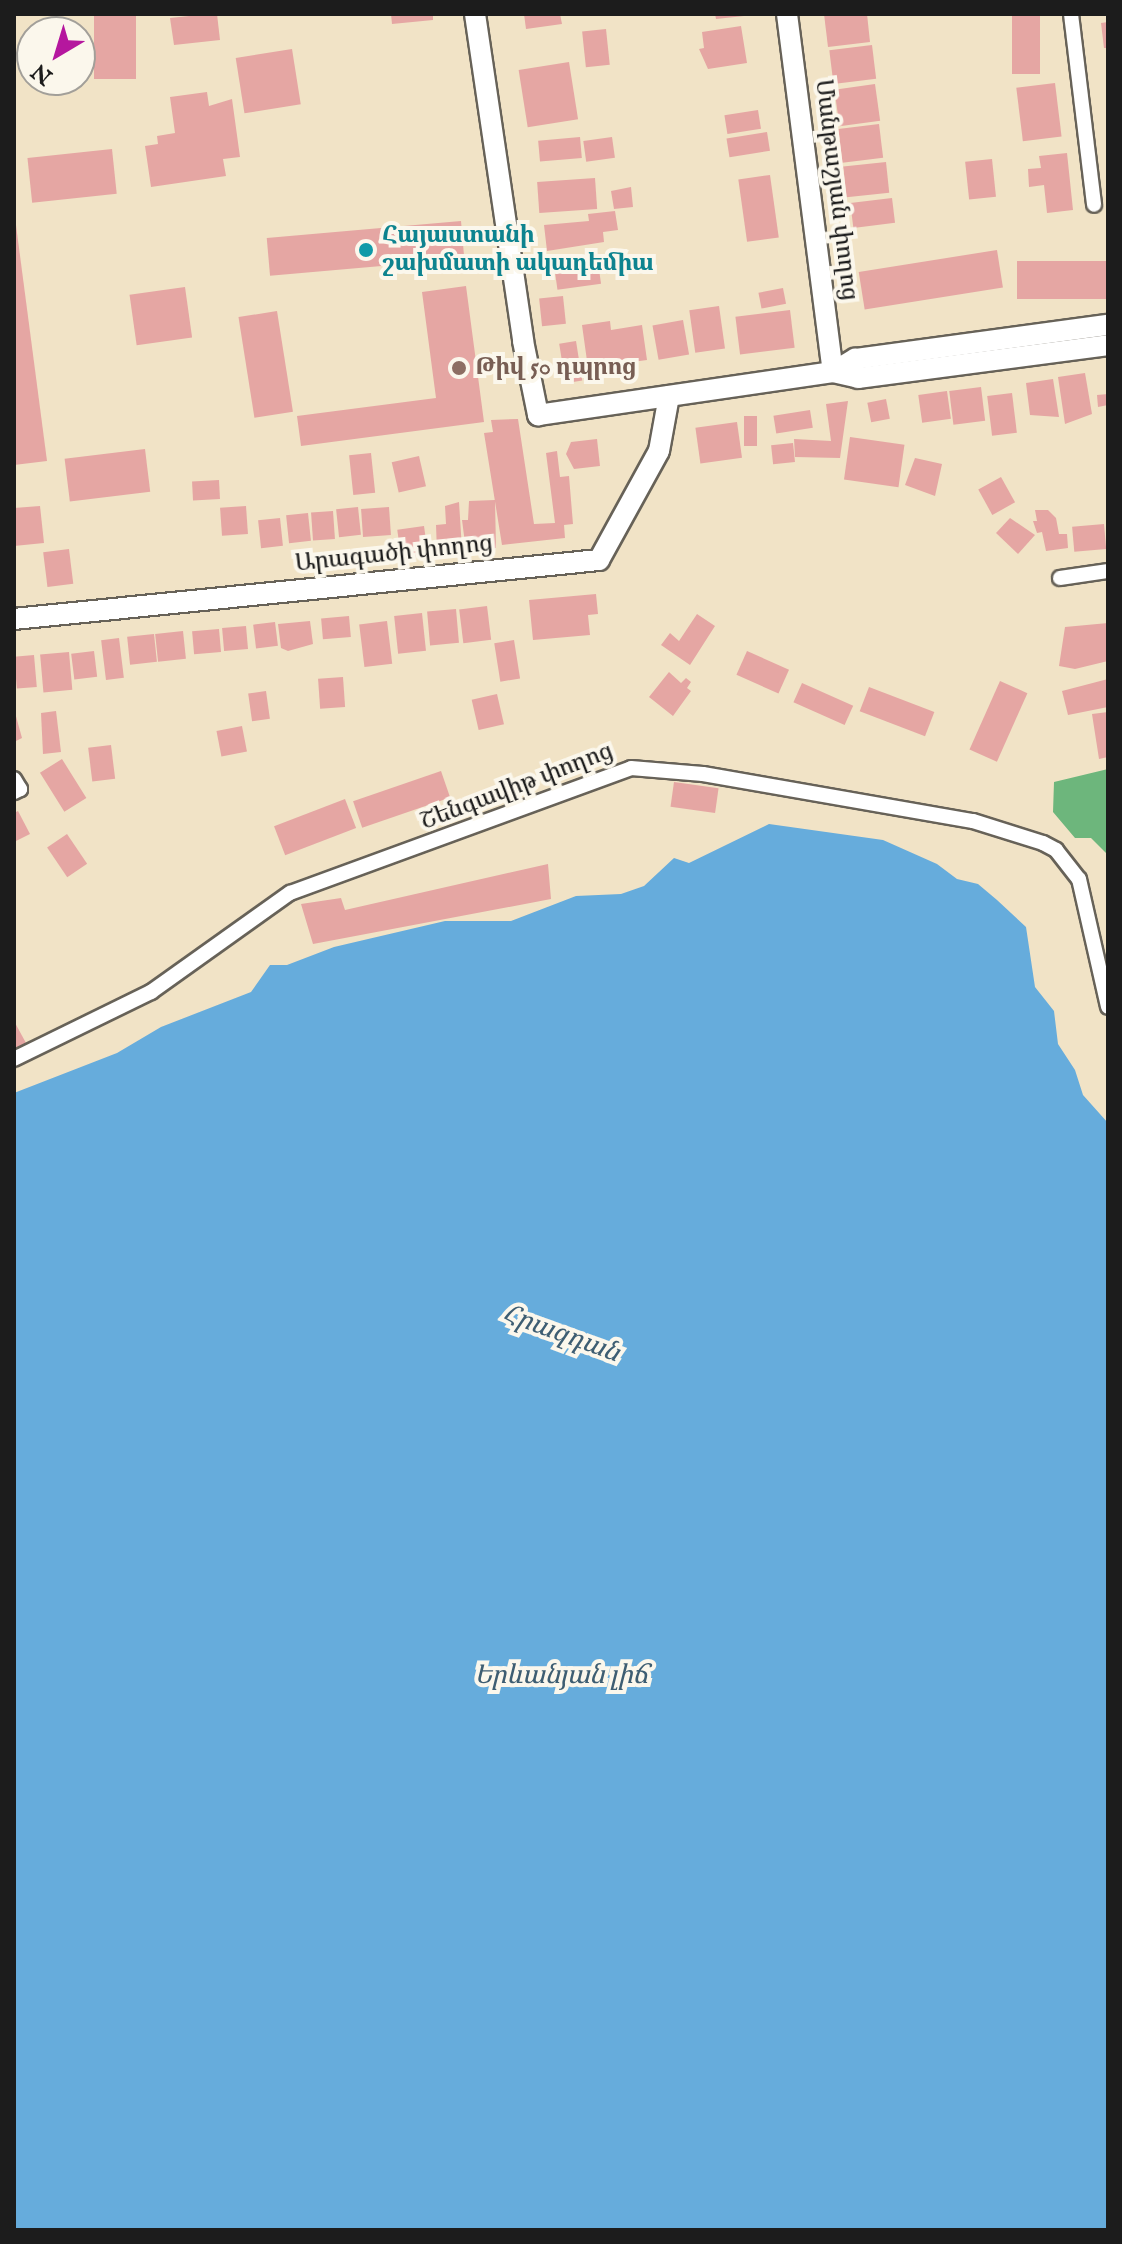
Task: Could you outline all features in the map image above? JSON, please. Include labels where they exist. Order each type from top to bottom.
[{"type":"street","points":[[475,14],[534,411],[545,415],[833,372],[858,378],[1108,345]]},
{"type":"street","name":"Մանթաշյան փողոց","points":[[787,14],[833,372]]},
{"type":"street","points":[[1071,14],[1094,205]]},
{"type":"street","points":[[833,372],[855,359],[1108,325]]},
{"type":"street","name":"Արագածի փողոց","points":[[14,619],[599,560],[659,451],[669,396]]},
{"type":"street","points":[[1060,578],[1108,571]]},
{"type":"street","name":"Շենգավիթ փողոց","points":[[14,1059],[151,992],[290,893],[631,768],[703,774],[973,821],[1043,843],[1056,850],[1079,879],[1108,1007]]},
{"type":"street","points":[[14,779],[20,789],[14,792]]},
{"type":"green space","points":[[1108,769],[1108,855],[1091,838],[1075,838],[1053,812],[1054,782]]},
{"type":"water","name":"Երևանյան լիճ","points":[[769,824],[883,840],[937,864],[957,879],[978,884],[997,900],[1026,927],[1035,987],[1054,1011],[1058,1044],[1075,1070],[1083,1095],[1108,1123],[1108,2230],[14,2230],[14,1093],[117,1053],[161,1027],[251,992],[270,965],[287,965],[334,947],[445,921],[511,921],[576,896],[621,894],[644,886],[674,858],[689,863]]},
{"type":"building","points":[[136,14],[136,79],[96,79],[94,16]]},
{"type":"building","points":[[217,14],[220,40],[174,45],[170,18]]},
{"type":"building","points":[[391,14],[433,14],[433,20],[392,24]]},
{"type":"building","points":[[524,14],[560,14],[562,24],[526,29]]},
{"type":"building","points":[[715,14],[744,14],[744,16],[716,19]]},
{"type":"building","points":[[824,14],[867,14],[870,42],[828,47]]},
{"type":"building","points":[[1012,14],[1040,14],[1040,74],[1012,74]]},
{"type":"building","points":[[1108,22],[1108,48],[1104,48],[1101,23]]},
{"type":"building","points":[[741,26],[747,63],[708,69],[699,49],[704,48],[702,32]]},
{"type":"building","points":[[606,29],[610,65],[586,67],[582,32]]},
{"type":"building","points":[[872,45],[876,79],[833,84],[829,50]]},
{"type":"building","points":[[292,49],[301,104],[244,113],[236,58]]},
{"type":"building","points":[[569,62],[578,119],[528,127],[519,70]]},
{"type":"building","points":[[1055,83],[1062,137],[1023,141],[1016,88]]},
{"type":"building","points":[[875,84],[880,121],[840,126],[834,90]]},
{"type":"building","points":[[207,92],[209,106],[232,99],[240,157],[223,159],[226,176],[151,187],[145,146],[158,144],[157,136],[175,133],[170,97]]},
{"type":"building","points":[[758,110],[761,129],[727,134],[724,115]]},
{"type":"building","points":[[879,124],[883,158],[842,163],[838,129]]},
{"type":"building","points":[[767,132],[770,151],[729,157],[727,138]]},
{"type":"building","points":[[580,137],[582,158],[540,162],[538,141]]},
{"type":"building","points":[[612,137],[615,158],[586,162],[583,141]]},
{"type":"building","points":[[112,149],[117,194],[32,203],[27,158]]},
{"type":"building","points":[[1067,153],[1073,210],[1047,213],[1044,185],[1029,187],[1028,169],[1041,168],[1039,156]]},
{"type":"building","points":[[992,159],[996,197],[969,200],[965,162]]},
{"type":"building","points":[[886,162],[889,193],[846,197],[843,166]]},
{"type":"building","points":[[770,175],[779,237],[747,242],[738,179]]},
{"type":"building","points":[[595,178],[597,209],[539,213],[537,182]]},
{"type":"building","points":[[631,187],[633,207],[614,209],[611,191]]},
{"type":"building","points":[[892,198],[895,223],[853,228],[850,203]]},
{"type":"building","points":[[14,210],[47,461],[14,465]]},
{"type":"building","points":[[615,211],[618,230],[603,232],[604,242],[547,251],[544,225],[589,221],[588,214]]},
{"type":"building","name":"Հայաստանի շախմատի ակադեմիա","points":[[461,221],[464,259],[270,276],[267,238]]},
{"type":"building","points":[[997,250],[1003,288],[865,309],[859,272]]},
{"type":"building","points":[[597,255],[601,284],[557,290],[553,261]]},
{"type":"building","points":[[1017,261],[1108,261],[1108,299],[1017,299]]},
{"type":"building","name":"Թիվ 50 դպրոց","points":[[466,286],[484,422],[301,446],[297,416],[436,398],[422,292]]},
{"type":"building","points":[[185,287],[192,338],[137,345],[130,295]]},
{"type":"building","points":[[783,288],[786,304],[762,308],[758,293]]},
{"type":"building","points":[[563,296],[566,324],[542,326],[539,299]]},
{"type":"building","points":[[719,306],[725,349],[695,353],[689,310]]},
{"type":"building","points":[[790,310],[795,348],[740,354],[735,317]]},
{"type":"building","points":[[277,311],[293,412],[254,418],[238,317]]},
{"type":"building","points":[[683,320],[689,354],[659,360],[652,325]]},
{"type":"building","points":[[610,321],[611,330],[642,325],[647,360],[588,368],[582,325]]},
{"type":"building","points":[[576,341],[582,381],[565,383],[559,344]]},
{"type":"building","points":[[1085,373],[1092,414],[1065,424],[1058,377]]},
{"type":"building","points":[[1053,379],[1059,417],[1030,415],[1026,383]]},
{"type":"building","points":[[981,387],[985,421],[953,425],[949,391]]},
{"type":"building","points":[[947,391],[951,419],[922,423],[918,395]]},
{"type":"building","points":[[1012,393],[1017,433],[992,436],[987,396]]},
{"type":"building","points":[[1108,394],[1108,405],[1098,407],[1097,395]]},
{"type":"building","points":[[886,399],[890,419],[871,422],[867,403]]},
{"type":"building","points":[[848,401],[840,458],[795,457],[794,439],[831,441],[826,404]]},
{"type":"building","points":[[810,410],[813,428],[776,434],[773,416]]},
{"type":"building","points":[[744,416],[757,416],[757,446],[744,446]]},
{"type":"building","points":[[518,419],[534,524],[555,523],[546,453],[557,451],[560,477],[569,476],[573,524],[564,525],[565,538],[502,545],[484,433],[493,432],[491,420]]},
{"type":"building","points":[[737,422],[742,458],[700,463],[695,428]]},
{"type":"building","points":[[850,437],[904,445],[898,487],[844,480]]},
{"type":"building","points":[[597,439],[600,466],[574,469],[566,454],[571,442]]},
{"type":"building","points":[[793,443],[795,462],[773,464],[771,445]]},
{"type":"building","points":[[145,449],[150,492],[70,502],[65,459]]},
{"type":"building","points":[[371,453],[375,493],[353,495],[349,455]]},
{"type":"building","points":[[419,456],[426,486],[399,493],[392,462]]},
{"type":"building","points":[[915,458],[942,464],[935,496],[905,485]]},
{"type":"building","points":[[1001,477],[1015,502],[992,515],[978,490]]},
{"type":"building","points":[[219,480],[220,499],[193,500],[192,481]]},
{"type":"building","points":[[495,500],[496,548],[466,551],[462,520],[468,520],[469,501]]},
{"type":"building","points":[[459,502],[462,549],[437,552],[436,525],[446,524],[445,506]]},
{"type":"building","points":[[40,506],[44,543],[14,546],[14,508]]},
{"type":"building","points":[[246,506],[248,534],[222,536],[220,508]]},
{"type":"building","points":[[358,507],[361,535],[339,537],[336,509]]},
{"type":"building","points":[[389,507],[391,535],[363,537],[361,509]]},
{"type":"building","points":[[1035,510],[1048,510],[1056,518],[1059,534],[1067,534],[1068,548],[1046,551],[1042,532],[1037,533],[1033,521],[1037,521]]},
{"type":"building","points":[[333,511],[335,539],[313,540],[311,513]]},
{"type":"building","points":[[308,513],[311,541],[289,543],[286,515]]},
{"type":"building","points":[[280,518],[283,546],[261,548],[258,520]]},
{"type":"building","points":[[1010,518],[1035,535],[1018,554],[996,533]]},
{"type":"building","points":[[1104,524],[1106,549],[1074,552],[1072,527]]},
{"type":"building","points":[[424,526],[428,555],[401,558],[397,530]]},
{"type":"building","points":[[69,549],[73,584],[47,587],[43,552]]},
{"type":"building","points":[[596,594],[598,614],[588,615],[590,635],[533,640],[529,600]]},
{"type":"building","points":[[487,606],[491,640],[463,643],[459,609]]},
{"type":"building","points":[[456,609],[459,643],[430,645],[427,612]]},
{"type":"building","points":[[422,613],[426,651],[398,654],[394,616]]},
{"type":"building","points":[[697,614],[715,626],[690,665],[661,645],[670,633],[679,641]]},
{"type":"building","points":[[349,616],[351,637],[323,639],[321,618]]},
{"type":"building","points":[[310,621],[313,644],[288,651],[281,648],[278,624]]},
{"type":"building","points":[[387,621],[392,664],[364,667],[359,624]]},
{"type":"building","points":[[275,622],[278,646],[256,649],[253,625]]},
{"type":"building","points":[[1108,623],[1108,661],[1075,669],[1059,666],[1065,627]]},
{"type":"building","points":[[246,626],[248,649],[224,651],[222,628]]},
{"type":"building","points":[[219,629],[221,652],[194,654],[192,631]]},
{"type":"building","points":[[183,631],[186,659],[158,662],[155,634]]},
{"type":"building","points":[[154,634],[157,662],[130,665],[127,637]]},
{"type":"building","points":[[119,638],[124,678],[106,680],[101,640]]},
{"type":"building","points":[[514,640],[520,679],[500,682],[494,643]]},
{"type":"building","points":[[94,651],[97,677],[74,680],[71,654]]},
{"type":"building","points":[[747,651],[789,670],[778,693],[736,675]]},
{"type":"building","points":[[69,652],[72,690],[43,692],[40,655]]},
{"type":"building","points":[[34,655],[37,687],[17,689],[14,657]]},
{"type":"building","points":[[669,672],[681,683],[686,678],[691,682],[687,688],[691,691],[673,716],[649,697]]},
{"type":"building","points":[[343,677],[345,707],[320,709],[318,679]]},
{"type":"building","points":[[1108,679],[1108,707],[1068,715],[1062,691]]},
{"type":"building","points":[[1000,681],[1027,693],[997,762],[969,750]]},
{"type":"building","points":[[802,683],[853,706],[845,725],[793,702]]},
{"type":"building","points":[[869,687],[934,712],[925,736],[860,711]]},
{"type":"building","points":[[266,691],[270,719],[252,721],[248,694]]},
{"type":"building","points":[[497,694],[504,724],[479,730],[472,700]]},
{"type":"building","points":[[14,709],[22,738],[14,742]]},
{"type":"building","points":[[56,711],[61,752],[43,754],[41,713]]},
{"type":"building","points":[[1108,712],[1108,757],[1099,759],[1092,714]]},
{"type":"building","points":[[242,726],[247,752],[221,756],[216,731]]},
{"type":"building","points":[[111,745],[115,779],[92,782],[88,748]]},
{"type":"building","points":[[62,759],[86,798],[64,812],[40,773]]},
{"type":"building","points":[[441,771],[450,797],[362,828],[353,801]]},
{"type":"building","points":[[674,782],[719,788],[715,813],[671,807]]},
{"type":"building","points":[[345,799],[356,828],[285,855],[274,826]]},
{"type":"building","points":[[18,811],[30,834],[14,842],[14,813]]},
{"type":"building","points":[[67,834],[87,864],[67,877],[47,847]]},
{"type":"building","points":[[548,864],[551,899],[313,944],[301,904],[341,898],[345,910]]},
{"type":"building","points":[[14,1021],[26,1043],[14,1049]]},
{"type":"place","name":"Հայաստանի շախմատի ակադեմիա","points":[[366,250]]},
{"type":"place","name":"Թիվ 50 դպրոց","points":[[459,368]]},
{"type":"water label","name":"Հրազդան","points":[[561,1334]]}]
